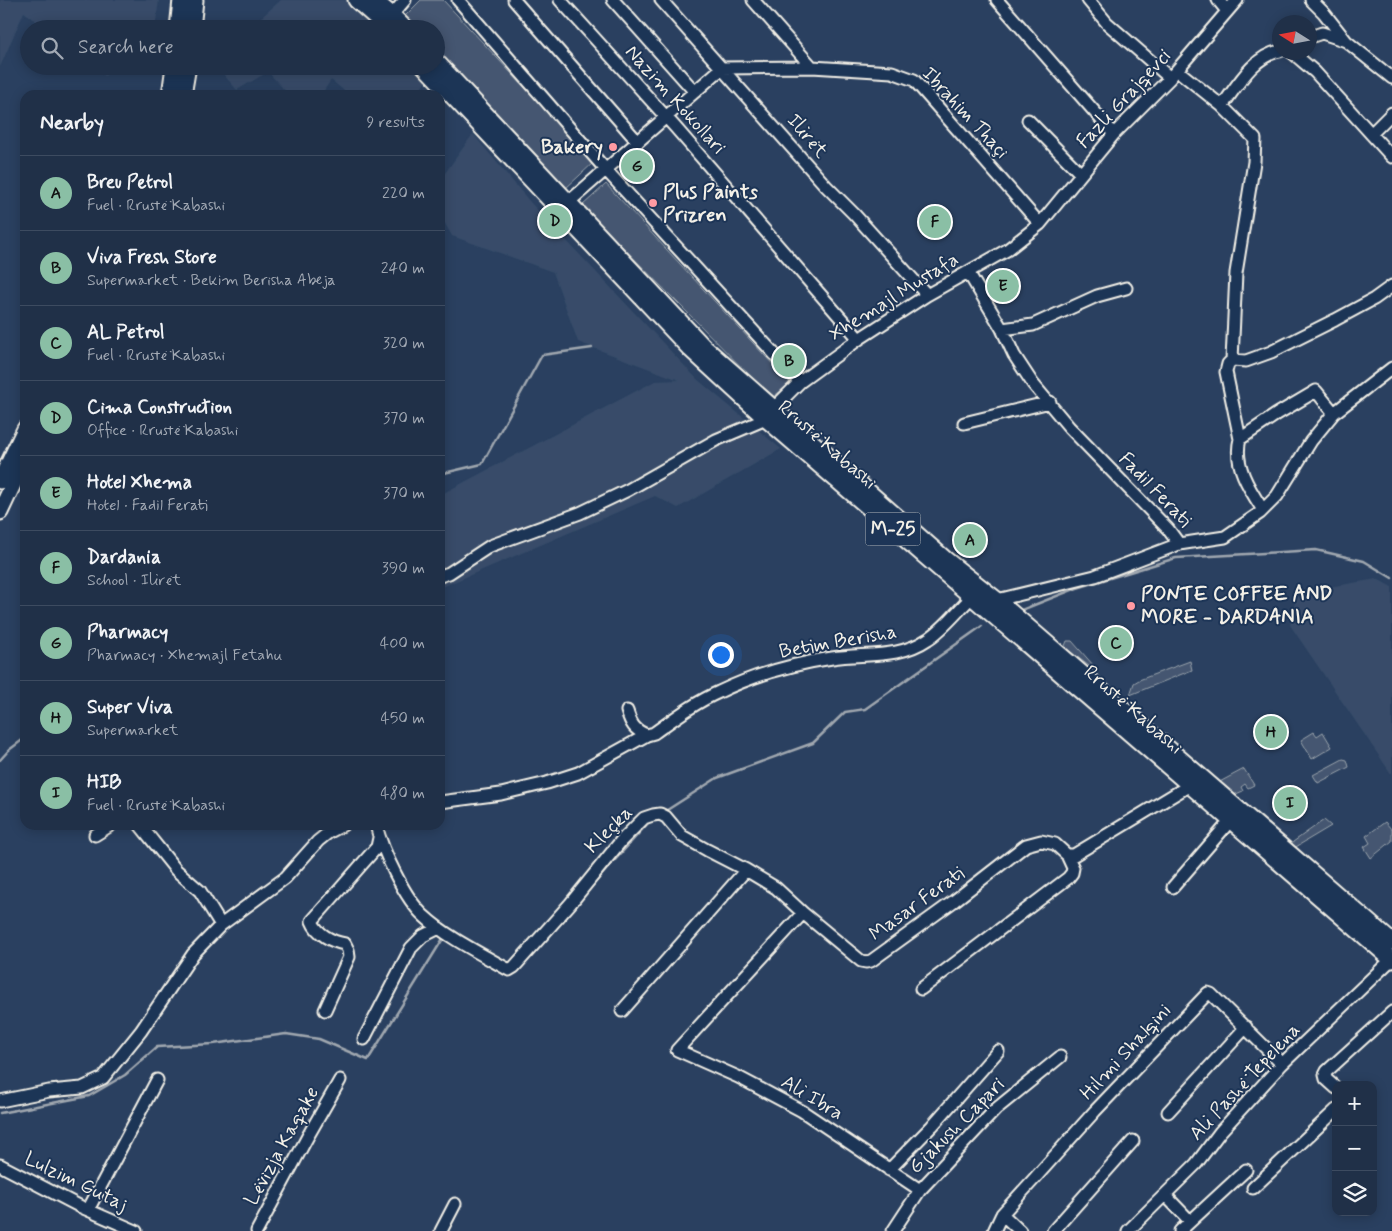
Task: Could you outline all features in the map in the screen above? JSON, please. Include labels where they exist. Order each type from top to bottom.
[{"type":"main road","points":[[179,20],[181,0]]},
{"type":"main road","points":[[193,20],[195,0]]},
{"type":"main road","points":[[356,0],[388,20]]},
{"type":"main road","points":[[374,0],[389,20]]},
{"type":"main road","name":"Rrustë Kabashi","points":[[445,71],[564,206]]},
{"type":"main road","points":[[171,90],[173,75]]},
{"type":"main road","points":[[184,90],[186,75]]},
{"type":"main road","name":"Rrustë Kabashi","points":[[433,75],[770,414],[972,597],[1392,959]]},
{"type":"main road","name":"Rrustë Kabashi","points":[[770,414],[997,600],[1391,940]]},
{"type":"main road","points":[[0,481],[20,439]]},
{"type":"main road","points":[[0,512],[20,470]]},
{"type":"street","points":[[392,20],[405,0]]},
{"type":"street","points":[[458,0],[606,170],[800,382]]},
{"type":"street","points":[[514,0],[638,142]]},
{"type":"street","name":"Nazim Kokollari","points":[[560,0],[859,339]]},
{"type":"street","points":[[613,0],[695,92]]},
{"type":"street","name":"Ilirët","points":[[661,0],[826,186],[927,295]]},
{"type":"street","points":[[753,0],[812,67]]},
{"type":"street","points":[[997,0],[1114,134]]},
{"type":"street","points":[[1088,0],[1107,23],[1174,74],[1222,106],[1255,139],[1254,162],[1236,273],[1232,360],[1228,364],[1226,372],[1240,439],[1238,450],[1240,468],[1263,510]]},
{"type":"street","points":[[1218,0],[1227,10]]},
{"type":"street","name":"Fazli Grajqevci","points":[[1040,224],[1114,134],[1174,74],[1237,0]]},
{"type":"street","points":[[1311,0],[1346,41],[1392,78]]},
{"type":"street","points":[[1317,34],[1322,33],[1346,41]]},
{"type":"street","points":[[1222,106],[1256,62],[1272,53]]},
{"type":"street","points":[[1301,60],[1315,72],[1392,157]]},
{"type":"street","name":"Ibrahim Thaçi","points":[[722,68],[812,67],[892,72],[914,80],[1040,224]]},
{"type":"street","points":[[564,206],[722,68]]},
{"type":"street","points":[[1371,134],[1392,113]]},
{"type":"street","points":[[1028,120],[1081,174]]},
{"type":"street","name":"Xhemajl Mustafa","points":[[770,414],[800,382],[859,339],[927,295],[1007,250],[1040,224]]},
{"type":"street","name":"Fadil Ferati","points":[[968,272],[1002,328],[1014,355],[1033,384],[1069,427],[1168,529],[1179,544],[1225,537],[1263,510],[1277,496],[1311,441],[1334,413],[1392,368]]},
{"type":"street","points":[[1232,360],[1246,361],[1271,352],[1374,299],[1392,286]]},
{"type":"street","points":[[1002,328],[1033,325],[1097,296],[1126,288]]},
{"type":"street","points":[[1240,439],[1316,391],[1334,413]]},
{"type":"street","points":[[964,423],[1050,402]]},
{"type":"street","points":[[445,574],[490,546],[580,513],[628,490],[716,440],[770,414]]},
{"type":"street","points":[[997,600],[1095,576],[1179,544]]},
{"type":"street","name":"Betim Berisha","points":[[445,801],[501,794],[578,773],[654,733],[717,693],[755,677],[833,658],[889,654],[911,648],[929,639],[972,597]]},
{"type":"street","points":[[627,710],[632,726],[638,732],[647,735]]},
{"type":"street","points":[[921,989],[1068,878],[1073,868],[1067,855],[1074,855],[1190,785]]},
{"type":"street","name":"Kleçka","points":[[439,928],[509,970],[514,967],[570,904],[621,841],[644,818],[660,814],[666,817],[682,836],[776,888],[804,913]]},
{"type":"street","points":[[1173,887],[1231,820]]},
{"type":"street","points":[[95,835],[103,830]]},
{"type":"street","points":[[144,830],[176,870],[200,891],[221,925]]},
{"type":"street","points":[[0,1101],[49,1091],[82,1088],[103,1078],[140,1031],[193,954],[221,925],[285,878],[318,841],[334,830]]},
{"type":"street","points":[[364,1039],[412,948],[422,936],[439,928],[423,916],[404,891],[379,838],[377,830]]},
{"type":"street","points":[[325,1010],[349,957],[348,950],[345,944],[335,942],[325,936],[314,926],[312,921],[377,847],[379,838]]},
{"type":"street","name":"Masar Ferati","points":[[804,913],[861,961],[871,961],[954,901],[1026,845],[1041,840],[1055,844],[1067,855]]},
{"type":"street","points":[[622,1011],[746,870]]},
{"type":"street","name":"Ali Ibra","points":[[804,913],[678,1050],[738,1077],[802,1111],[920,1190]]},
{"type":"street","name":"Ali Pashë Tepelena","points":[[1128,1231],[1196,1164],[1220,1132],[1282,1064],[1392,959]]},
{"type":"street","name":"Hilmi Shalqini","points":[[1002,1214],[1095,1111],[1205,995],[1211,994],[1282,1064]]},
{"type":"street","points":[[1332,1085],[1326,1080],[1325,1075],[1327,1071],[1392,1012]]},
{"type":"street","points":[[1168,1112],[1246,1027]]},
{"type":"street","points":[[889,1170],[932,1126],[998,1051]]},
{"type":"street","name":"Gjakush Capari","points":[[892,1231],[920,1190],[996,1109],[1060,1057]]},
{"type":"street","points":[[88,1210],[157,1080]]},
{"type":"street","name":"Lëvizja Kaqake","points":[[257,1231],[340,1080]]},
{"type":"street","points":[[1253,1188],[1332,1114]]},
{"type":"street","points":[[1053,1231],[1133,1141]]},
{"type":"street","name":"Lulzim Gutaj","points":[[0,1165],[88,1210],[136,1231]]},
{"type":"street","points":[[1180,1231],[1246,1170]]},
{"type":"street","points":[[1165,1195],[1190,1221]]},
{"type":"street","points":[[441,1231],[455,1204]]},
{"type":"street","points":[[994,1231],[1002,1214],[1020,1231]]},
{"type":"shaded area","points":[[0,0],[159,0],[156,20],[34,20],[24,12],[0,67]]},
{"type":"shaded area","points":[[281,0],[348,0],[374,20],[258,20]]},
{"type":"shaded area","points":[[421,0],[443,0],[594,162],[565,189],[445,60],[445,20],[409,20],[405,16]]},
{"type":"shaded area","points":[[224,75],[263,75],[237,90]]},
{"type":"shaded area","points":[[271,75],[424,75],[427,79],[420,90],[343,90],[331,80],[324,90],[284,90]]},
{"type":"shaded area","points":[[473,134],[530,202],[697,379],[781,449],[678,508],[655,496],[445,586],[445,492],[655,381],[679,380],[578,342],[553,272],[452,236],[445,224],[445,173]]},
{"type":"shaded area","points":[[606,184],[790,383],[772,398],[582,206]]},
{"type":"shaded area","points":[[1377,579],[1392,587],[1392,775],[1290,625],[1296,598],[1311,590]]},
{"type":"shaded area","points":[[1067,641],[1072,641],[1094,666],[1094,670],[1066,648]]},
{"type":"shaded area","points":[[1190,661],[1192,670],[1130,695],[1134,683],[1139,680]]},
{"type":"shaded area","points":[[1314,732],[1317,736],[1323,732],[1332,747],[1312,759],[1301,740]]},
{"type":"shaded area","points":[[1343,759],[1347,760],[1349,767],[1318,783],[1313,775]]},
{"type":"shaded area","points":[[1244,769],[1254,785],[1248,788],[1245,784],[1241,787],[1243,791],[1229,797],[1214,785]]},
{"type":"shaded area","points":[[1324,820],[1331,826],[1289,851],[1293,842]]},
{"type":"shaded area","points":[[1385,822],[1392,830],[1392,841],[1371,858],[1364,847],[1370,843],[1366,836]]},
{"type":"waterway","points":[[445,473],[482,464],[542,355],[592,348]]},
{"type":"waterway","points":[[1019,611],[1077,588],[1176,558],[1316,550],[1364,561],[1392,578]]},
{"type":"waterway","points":[[664,812],[717,778],[813,743],[845,712],[865,709],[982,626]]},
{"type":"waterway","points":[[0,760],[20,742]]},
{"type":"waterway","points":[[591,887],[649,822]]},
{"type":"waterway","points":[[0,1113],[89,1096],[125,1075],[157,1047],[213,1044],[286,1034],[319,1039],[368,1060],[444,937]]},
{"type":"place","name":"Bakery","points":[[613,147]]},
{"type":"place","name":"Pharmacy","points":[[637,166]]},
{"type":"place","name":"Plus Paints Prizren","points":[[653,203]]},
{"type":"place","name":"Cima Construction","points":[[555,221]]},
{"type":"place","name":"Dardania","points":[[935,222]]},
{"type":"place","name":"Hotel Xhema","points":[[1003,286]]},
{"type":"place","name":"Viva Fresh Store","points":[[789,361]]},
{"type":"place","name":"Breu Petrol","points":[[970,540]]},
{"type":"place","name":"PONTE COFFEE AND MORE - DARDANIA","points":[[1131,606]]},
{"type":"place","name":"AL Petrol","points":[[1116,643]]},
{"type":"place","name":"Super Viva","points":[[1271,732]]},
{"type":"place","name":"HIB","points":[[1290,803]]}]
